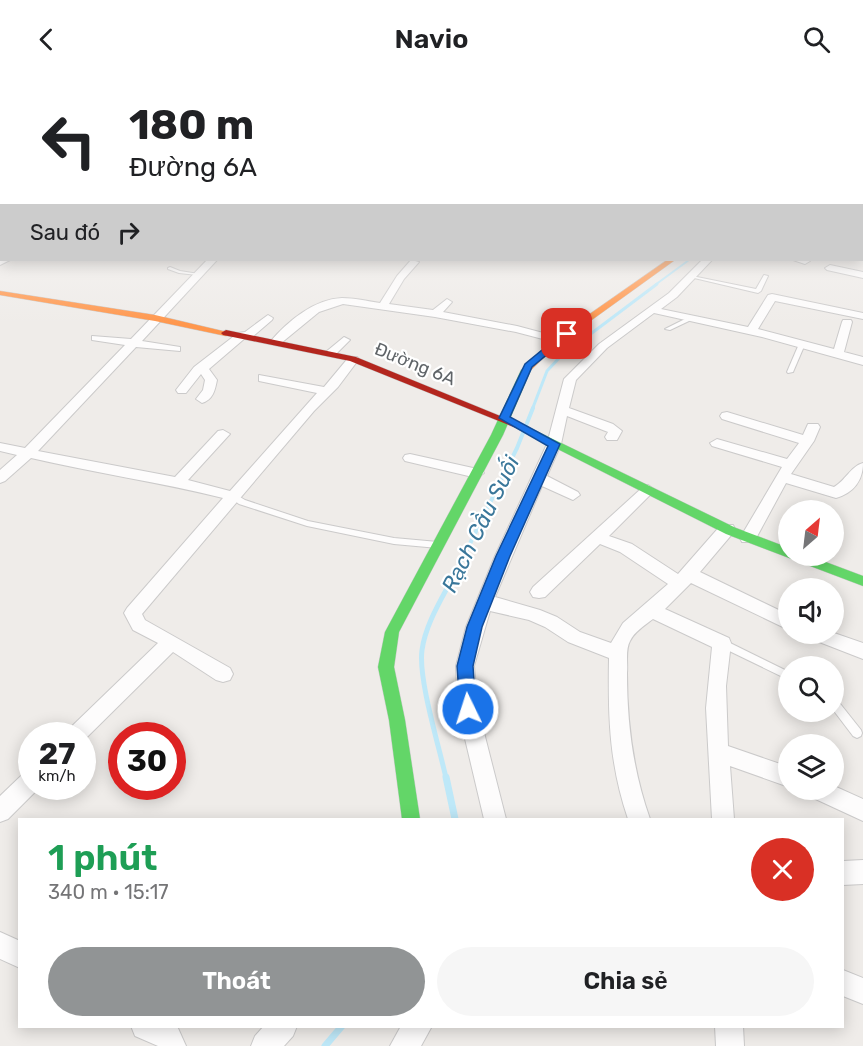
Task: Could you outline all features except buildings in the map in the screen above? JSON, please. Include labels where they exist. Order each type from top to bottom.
[{"type":"street","points":[[0,478],[28,453],[211,261]]},
{"type":"street","points":[[411,818],[397,720],[386,667],[392,632],[506,420],[528,366],[558,340],[669,261]]},
{"type":"street","points":[[495,818],[468,709],[465,666],[475,627],[552,443],[570,379],[603,346],[653,310],[692,277],[706,261]]},
{"type":"street","points":[[383,306],[400,278],[414,262]]},
{"type":"street","points":[[830,268],[863,275]]},
{"type":"street","name":"Đường 6A","points":[[0,293],[155,318],[353,359],[506,420],[726,529],[778,549]]},
{"type":"street","points":[[751,331],[772,297],[863,316]]},
{"type":"street","points":[[276,342],[309,313],[329,301],[343,300],[518,329],[558,340]]},
{"type":"street","points":[[435,314],[447,302]]},
{"type":"street","points":[[653,310],[751,331],[863,361]]},
{"type":"street","points":[[182,390],[198,370],[268,318]]},
{"type":"street","points":[[838,354],[848,322]]},
{"type":"street","points":[[96,338],[176,349]]},
{"type":"street","points":[[331,353],[344,340]]},
{"type":"street","points":[[223,674],[139,625],[133,613],[353,359]]},
{"type":"street","points":[[202,399],[209,391],[211,380],[203,368]]},
{"type":"street","points":[[263,378],[326,391]]},
{"type":"street","points":[[562,410],[608,427],[615,431],[612,437]]},
{"type":"street","points":[[727,416],[810,434],[766,504],[748,538]]},
{"type":"street","points":[[178,482],[223,434]]},
{"type":"street","points":[[717,443],[787,471],[836,494],[847,486],[863,466]]},
{"type":"street","points":[[0,447],[178,482],[232,496]]},
{"type":"street","points":[[411,458],[477,474]]},
{"type":"street","points":[[538,478],[573,495]]},
{"type":"street","points":[[539,592],[648,490]]},
{"type":"street","points":[[639,818],[629,792],[618,746],[616,705],[621,640],[631,627],[652,610],[683,578],[726,529]]},
{"type":"street","points":[[597,537],[626,548],[683,578],[778,618]]},
{"type":"street","name":"Đường 6A","points":[[823,566],[863,581]]},
{"type":"street","points":[[484,604],[496,604],[534,615],[551,622],[574,637],[619,654]]},
{"type":"street","points":[[652,610],[680,626],[722,643],[716,667],[716,696],[723,818]]},
{"type":"street","points":[[90,722],[171,642]]},
{"type":"street","points":[[844,644],[863,651]]},
{"type":"street","points":[[720,753],[778,772]]},
{"type":"street","points":[[0,810],[18,793]]},
{"type":"street","points":[[841,800],[863,810]]},
{"type":"street","points":[[844,873],[863,872]]},
{"type":"street","points":[[0,945],[18,954]]},
{"type":"street","points":[[844,983],[863,991]]},
{"type":"street","points":[[153,1028],[166,1032],[172,1046]]},
{"type":"street","points":[[265,1046],[280,1028]]},
{"type":"street","points":[[404,1046],[417,1028]]},
{"type":"street","points":[[729,1028],[730,1046]]},
{"type":"lane","points":[[170,268],[179,272],[198,274]]},
{"type":"lane","points":[[692,277],[758,291],[766,276]]},
{"type":"lane","points":[[668,329],[689,319]]},
{"type":"lane","points":[[790,372],[802,344]]},
{"type":"lane","points":[[232,496],[242,502],[307,523],[394,541],[438,545]]},
{"type":"lane","points":[[722,643],[778,671]]},
{"type":"lane","points":[[844,717],[857,733]]},
{"type":"waterway","name":"Rạch Cầu Suối","points":[[655,285],[688,261]]},
{"type":"waterway","name":"Rạch Cầu Suối","points":[[532,410],[547,371],[560,357],[657,284]]},
{"type":"waterway","name":"Rạch Cầu Suối","points":[[457,570],[517,448],[533,408]]},
{"type":"waterway","name":"Rạch Cầu Suối","points":[[446,778],[426,695],[422,650],[427,629],[457,569]]},
{"type":"waterway","name":"Rạch Cầu Suối","points":[[446,777],[455,818]]},
{"type":"waterway","name":"Rạch Cầu Suối","points":[[325,1046],[340,1028]]},
{"type":"traffic: fast","points":[[411,818],[397,720],[386,667],[392,632],[497,435],[526,370]]},
{"type":"traffic: fast","points":[[520,426],[731,531],[778,549]]},
{"type":"traffic: fast","points":[[823,566],[863,581]]},
{"type":"traffic: slow","points":[[526,370],[554,343],[670,261]]},
{"type":"traffic: slow","points":[[0,293],[155,318],[226,333]]},
{"type":"traffic: jam","points":[[226,333],[353,359],[520,426]]},
{"type":"route","points":[[468,709],[465,666],[475,627],[503,556],[554,444],[504,418],[528,366],[541,353],[567,334]]}]
